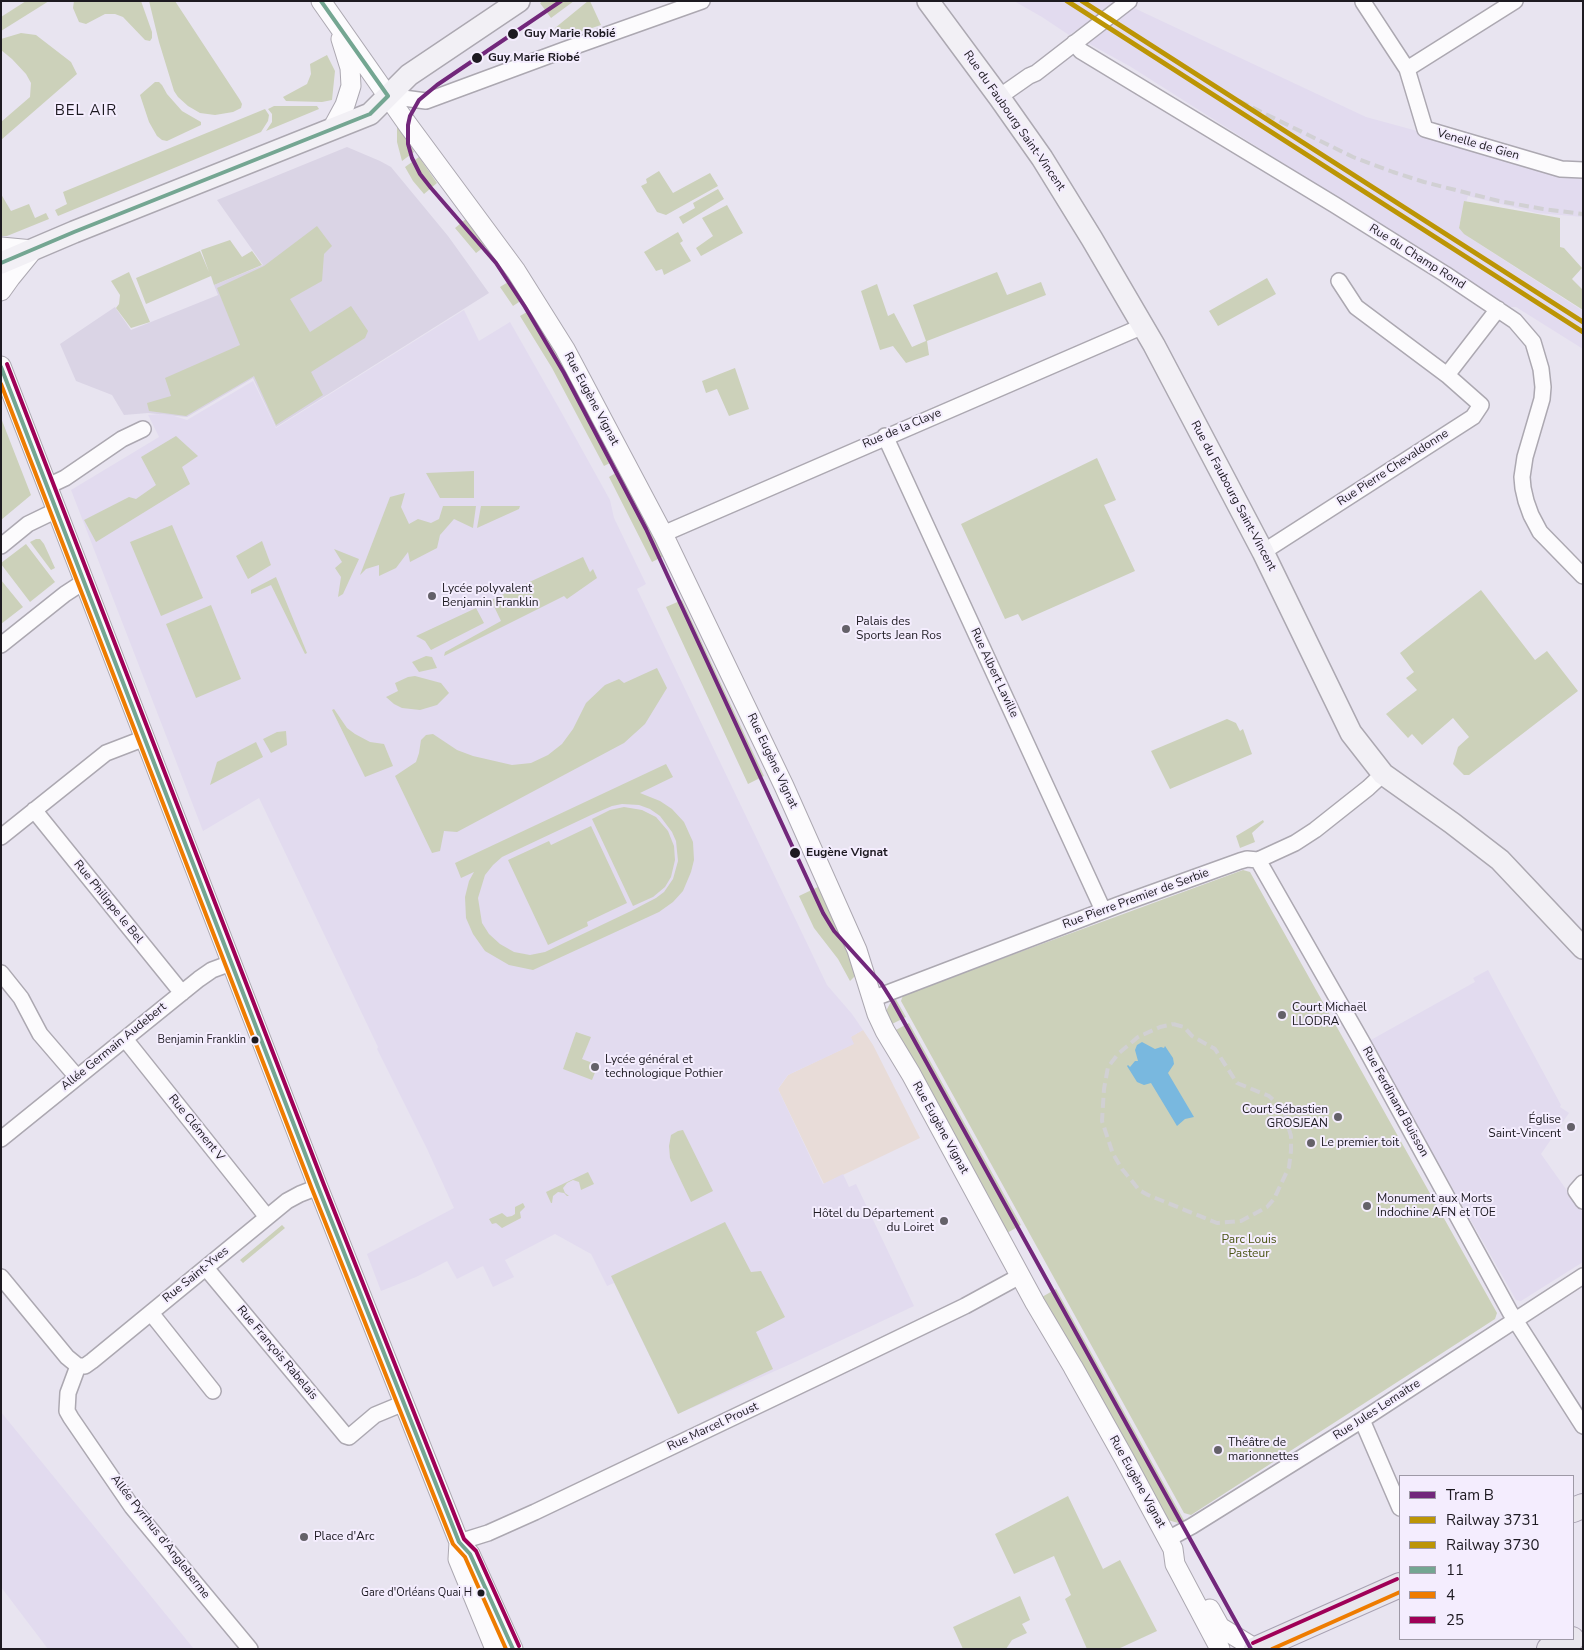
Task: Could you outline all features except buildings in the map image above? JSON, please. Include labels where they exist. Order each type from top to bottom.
[{"type":"main road","name":"Rue du Faubourg Saint-Vincent","points":[[928,1],[999,97],[1058,183],[1154,345],[1264,552],[1346,725],[1367,755],[1384,774],[1500,860],[1583,948]]},
{"type":"main road","points":[[1,263],[370,114],[410,75],[518,3]]},
{"type":"main road","points":[[1256,1649],[1399,1585]]},
{"type":"main road","points":[[1549,1649],[1568,1640]]},
{"type":"street","name":"Rue Eugène Vignat","points":[[322,1],[388,96],[516,271],[565,349],[663,534],[784,786],[847,925],[872,999],[886,1031],[1170,1544],[1189,1569],[1220,1627],[1256,1649]]},
{"type":"street","points":[[388,96],[426,101],[702,1]]},
{"type":"street","points":[[1407,69],[1515,1]]},
{"type":"street","name":"Venelle de Gien","points":[[1363,2],[1407,69],[1425,129],[1561,169],[1583,170]]},
{"type":"street","points":[[999,97],[1036,73],[1124,4]]},
{"type":"street","points":[[332,130],[345,105],[351,86],[350,68],[336,23]]},
{"type":"street","name":"Rue du Champ Rond","points":[[1077,41],[1082,51],[1344,211],[1445,274],[1515,321],[1533,342],[1542,375],[1543,387],[1542,399],[1525,457],[1522,477],[1526,501],[1530,515],[1540,532],[1583,576]]},
{"type":"street","points":[[1,247],[33,250]]},
{"type":"street","points":[[1,291],[33,250]]},
{"type":"street","name":"Rue Pierre Chevaldonne","points":[[1264,552],[1473,417],[1481,405],[1447,375],[1356,306],[1340,281]]},
{"type":"street","points":[[1447,375],[1498,309]]},
{"type":"street","name":"Rue de la Claye","points":[[663,534],[885,436],[1125,334],[1141,325]]},
{"type":"street","points":[[1,366],[318,1187],[459,1542],[470,1554],[513,1649]]},
{"type":"street","points":[[48,486],[65,478],[122,439],[143,428]]},
{"type":"street","name":"Rue Albert Laville","points":[[885,436],[1103,910]]},
{"type":"street","points":[[1,546],[28,524],[57,510]]},
{"type":"street","points":[[1,645],[65,594],[85,581]]},
{"type":"street","points":[[1,837],[106,753],[145,738]]},
{"type":"street","name":"Rue Pierre Premier de Serbie","points":[[872,999],[1103,910],[1246,859],[1258,860],[1294,843],[1315,830],[1384,774]]},
{"type":"street","name":"Rue Philippe le Bel","points":[[34,810],[182,993]]},
{"type":"street","name":"Rue Ferdinand Buisson","points":[[1258,860],[1362,1042],[1515,1320],[1583,1426]]},
{"type":"street","name":"Allée Germain Audebert","points":[[1,1139],[182,993],[212,970],[231,962]]},
{"type":"street","points":[[1,973],[21,998],[40,1034],[77,1077]]},
{"type":"street","name":"Rue Clément V","points":[[125,1039],[267,1217]]},
{"type":"street","points":[[1583,1183],[1576,1191],[1583,1200]]},
{"type":"street","name":"Rue Saint-Yves","points":[[78,1366],[85,1366],[92,1361],[287,1201],[318,1187]]},
{"type":"street","name":"Rue François Rabelais","points":[[206,1268],[346,1436],[349,1437],[375,1415],[404,1403]]},
{"type":"street","name":"Rue Marcel Proust","points":[[965,1306],[1002,1277],[1019,1274]]},
{"type":"street","name":"Rue Marcel Proust","points":[[459,1542],[488,1533],[535,1512],[965,1306],[1009,1289],[1019,1274]]},
{"type":"street","name":"Rue Jules Lemaitre","points":[[1170,1544],[1192,1526],[1362,1420],[1583,1276]]},
{"type":"street","points":[[1,1277],[67,1357],[78,1366]]},
{"type":"street","points":[[151,1313],[213,1391]]},
{"type":"street","name":"Allée Pyrrhus d'Angleberme","points":[[78,1366],[68,1393],[67,1411],[71,1418],[132,1506],[250,1649]]},
{"type":"street","points":[[1362,1420],[1399,1506]]},
{"type":"street","points":[[459,1542],[458,1559],[495,1649]]},
{"type":"street","name":"Rue Eugène Vignat","points":[[1170,1544],[1175,1564],[1220,1649]]},
{"type":"shaded area","points":[[1014,1],[1114,1],[1104,10],[1115,19],[1127,10],[1134,8],[1366,117],[1421,132],[1552,174],[1583,175],[1583,217],[1537,213],[1468,196],[1459,226],[1470,238],[1583,311],[1583,349],[1516,307],[1510,307],[1131,67],[1086,42],[1099,32],[1089,22],[1069,35]]},
{"type":"shaded area","points":[[347,147],[391,167],[448,236],[489,293],[276,427],[253,378],[187,417],[148,413],[124,415],[112,395],[76,381],[60,344],[115,307],[131,330],[218,295],[214,285],[263,265],[217,200]]},
{"type":"shaded area","points":[[464,310],[479,341],[510,322],[610,500],[614,518],[646,584],[637,589],[827,985],[863,1030],[851,1037],[854,1044],[788,1075],[778,1089],[823,1184],[843,1174],[849,1187],[856,1184],[914,1306],[678,1414],[614,1283],[607,1286],[591,1254],[555,1234],[505,1260],[514,1277],[493,1287],[483,1266],[457,1279],[447,1261],[416,1277],[381,1291],[367,1254],[454,1208],[259,798],[203,831],[71,490],[159,437],[148,415],[171,415],[187,420],[253,381],[276,428]]},
{"type":"shaded area","points":[[1488,970],[1561,1105],[1560,1107],[1569,1113],[1541,1154],[1583,1213],[1583,1262],[1521,1301],[1516,1300],[1369,1041],[1475,982],[1473,978]]},
{"type":"shaded area","points":[[863,1030],[873,1045],[920,1138],[824,1184],[778,1089],[788,1075],[853,1044],[850,1037]]},
{"type":"shaded area","points":[[1,1412],[194,1649],[48,1649],[1,1587]]},
{"type":"green space","points":[[26,1],[49,1],[1,31],[1,17]]},
{"type":"green space","points":[[74,1],[141,1],[152,32],[152,38],[150,41],[145,40],[123,17],[115,14],[105,14],[86,24],[79,22],[73,8]]},
{"type":"green space","points":[[149,1],[175,1],[240,100],[241,108],[233,112],[215,115],[200,113],[178,97],[174,91],[159,42]]},
{"type":"green space","points":[[543,1],[574,1],[551,18],[540,3]]},
{"type":"green space","points":[[590,1],[601,25],[562,38],[555,28]]},
{"type":"green space","points":[[21,33],[36,35],[71,62],[77,74],[1,140],[1,122],[30,97],[31,83],[26,74],[1,50],[1,39]]},
{"type":"green space","points":[[327,55],[335,71],[332,100],[322,102],[286,101],[283,97],[307,84],[311,74],[310,64]]},
{"type":"green space","points":[[155,82],[159,82],[162,85],[167,94],[182,111],[201,122],[201,125],[167,141],[157,136],[149,122],[140,95]]},
{"type":"green space","points":[[274,106],[317,106],[319,109],[266,131],[272,122],[272,114],[268,109]]},
{"type":"green space","points":[[265,109],[269,115],[268,121],[261,132],[58,216],[55,210],[67,204],[63,192]]},
{"type":"green space","points":[[397,127],[414,152],[402,161],[397,142]]},
{"type":"green space","points":[[419,157],[437,183],[424,194],[413,181],[405,167]]},
{"type":"green space","points":[[659,171],[673,193],[710,173],[718,186],[666,215],[657,212],[641,186],[647,183],[646,179]]},
{"type":"green space","points":[[718,189],[724,199],[683,224],[679,217],[695,208],[693,203]]},
{"type":"green space","points":[[1,194],[11,211],[29,204],[35,218],[46,213],[49,219],[7,236],[1,236]]},
{"type":"green space","points":[[1464,201],[1560,218],[1560,247],[1564,248],[1582,268],[1572,279],[1583,290],[1583,310],[1464,234],[1459,228]]},
{"type":"green space","points":[[727,205],[743,233],[701,256],[696,248],[713,236],[702,218]]},
{"type":"green space","points":[[466,219],[488,244],[476,253],[455,228]]},
{"type":"green space","points":[[317,226],[332,246],[324,254],[322,281],[290,299],[310,332],[351,306],[368,331],[365,338],[311,372],[323,395],[276,425],[254,376],[186,416],[149,411],[147,403],[171,396],[165,378],[240,345],[217,288],[264,266]]},
{"type":"green space","points":[[678,232],[683,241],[680,243],[691,261],[664,275],[662,269],[656,271],[644,252]]},
{"type":"green space","points":[[230,240],[242,257],[252,251],[262,265],[214,285],[211,276],[146,304],[136,278],[200,251],[209,272],[201,250]]},
{"type":"green space","points":[[129,272],[150,322],[131,328],[116,308],[119,304],[120,295],[111,281]]},
{"type":"green space","points":[[997,272],[1007,295],[1041,282],[1046,295],[927,341],[929,355],[906,363],[893,346],[880,350],[861,291],[877,284],[888,316],[894,313],[912,347],[926,341],[913,305]]},
{"type":"green space","points":[[1267,278],[1276,294],[1218,326],[1209,311]]},
{"type":"green space","points":[[513,279],[525,298],[513,306],[500,287]]},
{"type":"green space","points":[[532,309],[564,362],[614,461],[604,466],[552,368],[520,316]]},
{"type":"green space","points":[[735,368],[749,409],[729,416],[717,389],[706,393],[702,381]]},
{"type":"green space","points":[[1,418],[31,495],[1,520]]},
{"type":"green space","points":[[176,436],[198,456],[182,467],[190,484],[96,542],[84,520],[129,497],[136,499],[156,485],[141,457]]},
{"type":"green space","points":[[1097,458],[1116,500],[1104,505],[1135,571],[1022,621],[1018,614],[1005,619],[961,524]]},
{"type":"green space","points":[[474,471],[474,498],[440,498],[426,473]]},
{"type":"green space","points":[[619,471],[666,555],[652,562],[609,477]]},
{"type":"green space","points":[[405,493],[401,507],[409,524],[418,519],[431,523],[439,519],[443,506],[476,506],[473,528],[454,519],[440,535],[437,548],[410,562],[408,552],[396,568],[379,576],[379,565],[366,569],[360,575],[390,497]]},
{"type":"green space","points":[[481,506],[520,506],[519,509],[477,528]]},
{"type":"green space","points":[[172,525],[203,598],[161,616],[130,542]]},
{"type":"green space","points":[[40,539],[44,544],[55,568],[51,570],[30,542]]},
{"type":"green space","points":[[262,541],[271,565],[248,579],[236,556]]},
{"type":"green space","points":[[26,544],[55,582],[30,602],[1,564]]},
{"type":"green space","points":[[334,549],[359,559],[343,594],[338,597],[341,577],[335,568],[342,562]]},
{"type":"green space","points":[[583,557],[590,572],[593,569],[597,578],[567,599],[564,596],[444,656],[445,652],[501,621],[491,600]]},
{"type":"green space","points":[[276,577],[307,653],[305,654],[271,585],[251,594],[251,590]]},
{"type":"green space","points":[[1,580],[23,607],[1,624]]},
{"type":"green space","points":[[1481,590],[1535,660],[1547,651],[1578,691],[1469,775],[1464,775],[1453,764],[1458,747],[1469,737],[1453,718],[1422,745],[1412,734],[1408,738],[1386,714],[1417,690],[1406,678],[1414,672],[1400,653]]},
{"type":"green space","points":[[682,600],[764,776],[748,784],[666,607]]},
{"type":"green space","points":[[211,605],[241,679],[196,698],[166,624]]},
{"type":"green space","points":[[476,608],[484,623],[431,650],[425,641],[416,636]]},
{"type":"green space","points":[[426,656],[432,657],[437,668],[419,672],[412,662]]},
{"type":"green space","points":[[657,668],[667,688],[645,724],[624,743],[457,832],[444,831],[440,851],[432,853],[395,776],[416,762],[421,740],[426,735],[433,734],[457,750],[473,756],[512,765],[531,763],[548,755],[562,744],[573,729],[586,703],[605,685],[619,679],[624,683]]},
{"type":"green space","points":[[415,676],[441,683],[449,693],[437,705],[420,710],[402,708],[386,697],[398,691],[395,683]]},
{"type":"green space","points":[[334,709],[347,728],[355,734],[370,742],[384,744],[393,766],[365,777],[332,710]]},
{"type":"green space","points":[[1227,719],[1236,723],[1240,731],[1243,729],[1252,754],[1170,789],[1151,751]]},
{"type":"green space","points":[[286,731],[287,745],[271,753],[263,739],[277,732]]},
{"type":"green space","points":[[256,742],[263,757],[210,785],[217,762]]},
{"type":"green space","points":[[666,764],[673,777],[640,793],[660,801],[672,809],[684,822],[693,842],[694,860],[683,891],[673,902],[659,912],[533,970],[509,965],[485,951],[473,934],[466,918],[465,897],[469,881],[474,872],[461,878],[455,863]],"holes":[[[622,804],[639,805],[650,809],[660,816],[676,841],[678,861],[673,879],[664,892],[631,911],[545,952],[530,955],[514,952],[500,944],[489,934],[482,923],[478,898],[485,875],[502,857],[612,806]]]},
{"type":"green space","points":[[624,807],[642,810],[656,817],[668,831],[674,846],[675,860],[671,877],[665,887],[653,897],[633,906],[592,819],[610,810]]},
{"type":"green space","points":[[1263,820],[1264,822],[1252,833],[1255,842],[1240,848],[1236,836]]},
{"type":"green space","points":[[591,826],[627,903],[587,922],[588,926],[548,945],[508,860],[549,841],[551,845]]},
{"type":"green space","name":"Parc Louis Pasteur","points":[[1243,870],[1250,872],[1497,1313],[1495,1319],[1191,1515],[1184,1513],[901,1001],[903,995]]},
{"type":"green space","points":[[820,886],[845,937],[856,975],[850,981],[838,959],[814,928],[799,896]]},
{"type":"green space","points":[[894,996],[906,1017],[890,1025],[886,1011]]},
{"type":"green space","points":[[909,1023],[1021,1225],[1007,1233],[894,1031]]},
{"type":"green space","points":[[576,1032],[591,1037],[582,1059],[598,1065],[592,1080],[563,1069]]},
{"type":"green space","points":[[683,1130],[713,1191],[691,1202],[670,1158],[669,1146],[671,1135]]},
{"type":"green space","points":[[588,1172],[594,1184],[581,1190],[579,1182],[573,1180],[563,1188],[569,1196],[558,1192],[553,1196],[551,1203],[546,1192]]},
{"type":"green space","points":[[523,1203],[525,1207],[520,1212],[521,1218],[502,1228],[496,1223],[492,1224],[489,1219],[502,1213],[507,1217],[512,1216],[515,1214],[515,1207]]},
{"type":"green space","points":[[725,1222],[751,1272],[761,1271],[785,1317],[756,1332],[773,1369],[678,1414],[611,1276]]},
{"type":"green space","points":[[282,1225],[285,1228],[243,1263],[240,1260]]},
{"type":"green space","points":[[1056,1289],[1185,1522],[1178,1523],[1168,1520],[1165,1516],[1042,1297]]},
{"type":"green space","points":[[1068,1496],[1103,1569],[1120,1560],[1157,1631],[1118,1649],[1087,1649],[1065,1599],[1071,1595],[1054,1556],[1014,1574],[995,1534]]},
{"type":"green space","points":[[1020,1596],[1030,1620],[1022,1624],[1027,1633],[1012,1640],[1006,1649],[963,1649],[953,1627]]},
{"type":"water","points":[[1142,1042],[1155,1049],[1164,1048],[1165,1046],[1173,1058],[1174,1064],[1168,1073],[1194,1117],[1185,1119],[1177,1126],[1151,1083],[1144,1085],[1137,1082],[1127,1066],[1130,1067],[1135,1061],[1138,1061],[1135,1050],[1137,1045]]},
{"type":"railway","points":[[1239,101],[1353,157],[1393,172],[1499,201],[1583,214]]},
{"type":"railway","points":[[1173,1024],[1184,1027],[1192,1036],[1215,1049],[1237,1083],[1269,1096],[1283,1109],[1291,1136],[1289,1167],[1274,1199],[1267,1207],[1241,1221],[1217,1223],[1148,1195],[1139,1190],[1113,1154],[1102,1121],[1104,1089],[1108,1067],[1118,1054],[1138,1037],[1160,1027],[1173,1024]]},
{"type":"tram line","name":"B","points":[[561,1],[437,85],[419,100],[410,116],[408,125],[408,144],[412,158],[420,174],[431,188],[496,263],[525,307],[564,373],[646,529],[823,913],[834,931],[881,983],[893,1002],[1251,1649]]},
{"type":"rail line","name":"3730","points":[[1067,1],[1583,332]]},
{"type":"rail line","name":"3731","points":[[1082,1],[1583,322]]},
{"type":"transit line","name":"11","points":[[1,263],[370,114],[388,96],[321,1]]},
{"type":"transit line","name":"25","points":[[7,364],[324,1185],[464,1539],[476,1551],[519,1646]]},
{"type":"transit line","name":"11","points":[[1,367],[318,1187],[459,1542],[470,1554],[513,1649]]},
{"type":"transit line","name":"4","points":[[1,384],[312,1189],[453,1544],[465,1557],[506,1649]]},
{"type":"transit line","name":"25","points":[[1253,1643],[1397,1579]]},
{"type":"transit line","name":"4","points":[[1272,1649],[1399,1592]]},
{"type":"place","name":"Guy Marie Robié","points":[[513,34]]},
{"type":"place","name":"Guy Marie Riobé","points":[[477,58]]},
{"type":"place","name":"Lycée polyvalent Benjamin Franklin","points":[[432,596]]},
{"type":"place","name":"Palais des Sports Jean Ros","points":[[846,629]]},
{"type":"place","name":"Eugène Vignat","points":[[795,853]]},
{"type":"place","name":"Court Michaël LLODRA","points":[[1282,1015]]},
{"type":"place","name":"Benjamin Franklin","points":[[255,1040]]},
{"type":"place","name":"Lycée général et technologique Pothier","points":[[595,1067]]},
{"type":"place","name":"Court Sébastien GROSJEAN","points":[[1338,1117]]},
{"type":"place","name":"Église Saint-Vincent","points":[[1571,1127]]},
{"type":"place","name":"Le premier toit","points":[[1311,1143]]},
{"type":"place","name":"Monument aux Morts Indochine AFN et TOE","points":[[1367,1206]]},
{"type":"place","name":"Hôtel du Département du Loiret","points":[[944,1221]]},
{"type":"place","name":"Théâtre de marionnettes","points":[[1218,1450]]},
{"type":"place","name":"Place d'Arc","points":[[304,1537]]},
{"type":"place","name":"Gare d'Orléans Quai H","points":[[481,1593]]},
{"type":"district","name":"BEL AIR","points":[[86,111]]}]
